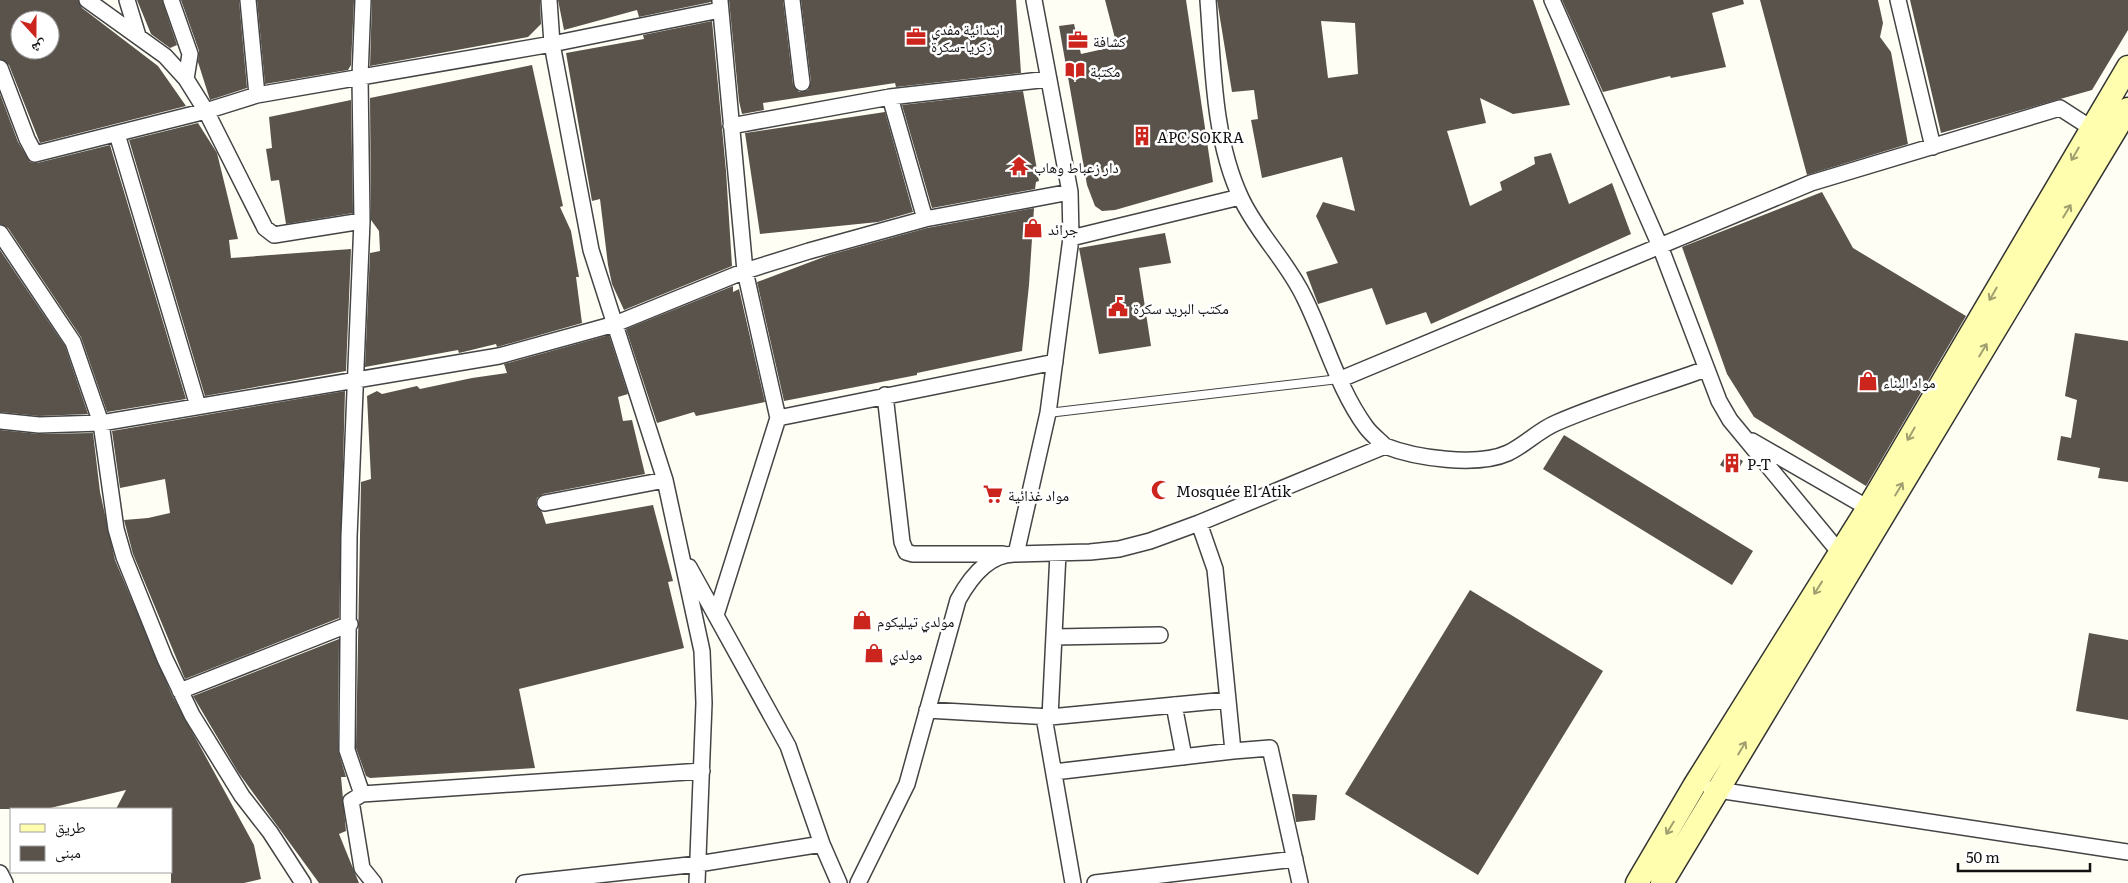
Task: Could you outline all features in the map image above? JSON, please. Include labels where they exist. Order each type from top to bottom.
[{"type":"street","points":[[87,0],[165,56],[186,79],[206,111],[265,228],[269,232],[274,235],[362,221]]},
{"type":"street","points":[[127,0],[138,36]]},
{"type":"street","points":[[172,0],[190,54],[186,79]]},
{"type":"street","points":[[248,0],[257,96]]},
{"type":"street","points":[[362,794],[347,750],[350,624],[349,536],[362,221],[360,77],[363,0]]},
{"type":"street","points":[[549,0],[552,44],[592,250],[665,480],[702,651],[702,771],[697,883]]},
{"type":"street","points":[[792,0],[802,83]]},
{"type":"street","points":[[1012,554],[1048,413],[1071,238],[1070,192],[1034,0]]},
{"type":"street","points":[[1208,0],[1215,101],[1227,157],[1240,197],[1285,263],[1304,296],[1352,404],[1367,429],[1385,446],[1401,452],[1478,461],[1505,454],[1530,441],[1554,424],[1706,369]]},
{"type":"street","points":[[1552,0],[1660,246],[1718,401],[1742,435],[1847,558]]},
{"type":"street","points":[[1898,0],[1933,147]]},
{"type":"street","points":[[0,68],[27,139],[35,154],[206,111],[257,96],[552,44],[720,5],[745,271],[778,418],[716,615]]},
{"type":"street","points":[[1875,512],[2090,128],[2128,67]]},
{"type":"street","points":[[731,126],[890,97],[1049,79]]},
{"type":"street","points":[[890,97],[925,219]]},
{"type":"street","points":[[1341,379],[1811,183],[2060,108],[2090,128]]},
{"type":"street","points":[[1662,883],[1717,790],[1847,558],[2128,109]]},
{"type":"street","points":[[117,134],[198,406]]},
{"type":"street","points":[[0,421],[39,426],[101,422],[500,356],[615,324],[745,271],[925,219],[1070,192]]},
{"type":"street","points":[[1071,238],[1240,197]]},
{"type":"street","points":[[0,233],[73,342],[101,422],[116,529],[124,557],[180,691],[192,715],[242,796],[270,832],[299,882]]},
{"type":"street","points":[[778,418],[1055,362]]},
{"type":"street","points":[[886,395],[901,533],[906,552],[913,554],[1058,553],[1119,548],[1150,541],[1199,523],[1385,446]]},
{"type":"street","points":[[1742,435],[1875,512]]},
{"type":"street","points":[[545,503],[665,480]]},
{"type":"street","points":[[1199,523],[1215,570],[1233,751]]},
{"type":"street","points":[[682,553],[788,746],[799,773],[822,844],[839,883]]},
{"type":"street","points":[[1058,553],[1055,637],[1047,717],[1054,772],[1073,883]]},
{"type":"street","points":[[858,883],[907,784],[958,600],[968,581],[986,564],[1012,554]]},
{"type":"street","points":[[1637,883],[1694,786],[1847,558]]},
{"type":"street","points":[[180,691],[350,624]]},
{"type":"street","points":[[1055,637],[1160,635]]},
{"type":"street","points":[[927,710],[1047,717],[1227,700]]},
{"type":"street","points":[[1174,705],[1184,757]]},
{"type":"street","points":[[1054,772],[1270,748],[1300,883]]},
{"type":"street","points":[[374,883],[362,868],[351,801],[362,794],[702,771]]},
{"type":"street","points":[[1694,786],[2128,852]]},
{"type":"street","points":[[524,883],[593,879],[822,844]]},
{"type":"street","points":[[1095,883],[1295,859]]},
{"type":"street","points":[[0,873],[5,883]]},
{"type":"lane","points":[[1048,413],[1341,379]]},
{"type":"building","points":[[0,0],[78,0],[82,8],[158,66],[186,106],[40,143],[9,65],[0,59]]},
{"type":"building","points":[[137,0],[162,0],[177,45],[170,48],[151,34]]},
{"type":"building","points":[[181,0],[239,0],[247,88],[210,100],[198,62],[199,51]]},
{"type":"building","points":[[257,0],[354,0],[351,65],[348,70],[265,84]]},
{"type":"building","points":[[372,0],[540,0],[541,24],[528,37],[370,66]]},
{"type":"building","points":[[558,0],[711,0],[711,2],[639,17],[637,10],[564,30]]},
{"type":"building","name":"ابتدائية مفدي زكريا-سكرة","points":[[729,0],[783,0],[793,84],[799,92],[808,90],[811,82],[801,0],[1016,0],[1021,73],[896,87],[895,83],[763,103],[764,110],[742,114],[739,101]]},
{"type":"building","name":"APC SOKRA","points":[[1105,0],[1186,0],[1213,182],[1115,210],[1102,211],[1095,206],[1087,185],[1059,26],[1074,24],[1081,54],[1117,46]]},
{"type":"building","points":[[1217,0],[1533,0],[1570,105],[1513,114],[1480,98],[1486,123],[1447,131],[1470,206],[1502,190],[1500,182],[1535,164],[1534,157],[1551,153],[1569,204],[1612,183],[1631,234],[1431,324],[1426,312],[1386,325],[1372,288],[1318,304],[1306,272],[1338,263],[1316,216],[1323,202],[1355,211],[1342,157],[1262,178],[1251,120],[1258,119],[1254,90],[1232,92]],"holes":[[[1321,21],[1355,23],[1358,74],[1328,78]]]},
{"type":"building","points":[[1562,0],[1743,0],[1744,4],[1712,13],[1726,67],[1671,78],[1670,76],[1603,92]]},
{"type":"building","points":[[1760,0],[1878,0],[1883,23],[1880,37],[1891,52],[1908,144],[1807,175]]},
{"type":"building","points":[[1910,0],[2128,0],[2128,30],[2092,90],[1941,133]]},
{"type":"building","points":[[712,21],[726,171],[732,266],[624,310],[612,284],[600,199],[592,201],[566,53],[644,39],[643,35]]},
{"type":"building","points":[[532,65],[563,206],[560,207],[571,231],[579,277],[576,277],[582,323],[497,347],[496,344],[459,353],[458,350],[365,367],[370,253],[380,251],[379,231],[371,220],[370,98]]},
{"type":"building","points":[[1023,91],[1039,181],[1036,182],[1035,189],[932,208],[902,105]]},
{"type":"building","points":[[0,94],[18,142],[30,162],[37,163],[110,145],[186,399],[107,412],[81,337],[8,228],[0,224]]},
{"type":"building","points":[[351,100],[353,213],[286,224],[279,180],[271,181],[266,149],[272,148],[269,117]]},
{"type":"building","points":[[885,112],[913,212],[878,222],[760,234],[745,133]]},
{"type":"building","points":[[198,123],[217,153],[238,239],[229,240],[231,258],[351,249],[346,371],[205,396],[129,140]]},
{"type":"building","points":[[1822,192],[1853,248],[1966,316],[1866,486],[1754,417],[1727,374],[1682,247]]},
{"type":"building","points":[[1034,208],[1022,351],[917,373],[917,375],[784,401],[757,282],[829,255],[927,228]]},
{"type":"building","name":"مكتب البريد سكرة","points":[[1165,233],[1171,263],[1139,268],[1151,346],[1099,354],[1079,248]]},
{"type":"building","points":[[0,250],[65,346],[88,414],[39,416],[0,412]]},
{"type":"building","points":[[733,286],[733,292],[739,289],[765,402],[696,416],[694,412],[657,423],[626,329]]},
{"type":"building","points":[[2075,333],[2128,341],[2128,482],[2098,478],[2100,468],[2057,460],[2061,436],[2071,438],[2077,400],[2065,396]]},
{"type":"building","points":[[609,335],[628,394],[618,397],[623,421],[632,420],[645,474],[543,494],[537,498],[536,505],[542,512],[546,524],[653,505],[673,581],[668,582],[684,648],[519,689],[535,768],[370,778],[366,776],[356,748],[361,482],[371,479],[367,396],[377,391],[382,394],[417,386],[420,389],[507,373],[504,364]]},
{"type":"building","points":[[345,391],[339,618],[185,679],[133,554],[124,520],[148,518],[170,513],[165,479],[120,488],[112,431]]},
{"type":"building","points":[[0,430],[39,434],[93,433],[100,492],[115,560],[172,695],[254,845],[261,879],[244,883],[171,883],[172,808],[117,808],[126,790],[50,808],[0,809]]},
{"type":"building","points":[[1564,435],[1753,551],[1732,585],[1543,469]]},
{"type":"building","name":"P-T","points":[[1728,452],[1743,461],[1736,474],[1720,465]]},
{"type":"building","points":[[1470,590],[1603,671],[1478,875],[1345,794]]},
{"type":"building","points":[[2089,633],[2128,640],[2128,720],[2076,711]]},
{"type":"building","points":[[339,639],[338,750],[346,777],[341,777],[346,831],[339,834],[359,883],[319,883],[238,772],[193,696]]},
{"type":"building","points":[[1292,794],[1317,795],[1315,820],[1296,822]]},
{"type":"place","name":"ابتدائية مفدي زكريا-سكرة","points":[[916,37]]},
{"type":"place","name":"كشافة","points":[[1078,40]]},
{"type":"place","name":"مكتبة","points":[[1075,70]]},
{"type":"place","name":"APC SOKRA","points":[[1142,136]]},
{"type":"place","name":"دار زعباط وهاب","points":[[1019,166]]},
{"type":"place","name":"جرائد","points":[[1033,228]]},
{"type":"place","name":"مكتب البريد سكرة","points":[[1118,307]]},
{"type":"place","name":"مواد البناء","points":[[1868,381]]},
{"type":"place","name":"P-T","points":[[1732,463]]},
{"type":"place","name":"Mosquée El Atik","points":[[1161,490]]},
{"type":"place","name":"مواد غذائية","points":[[993,494]]},
{"type":"place","name":"مولدي تيليكوم","points":[[862,620]]},
{"type":"place","name":"مولدي","points":[[874,653]]}]
